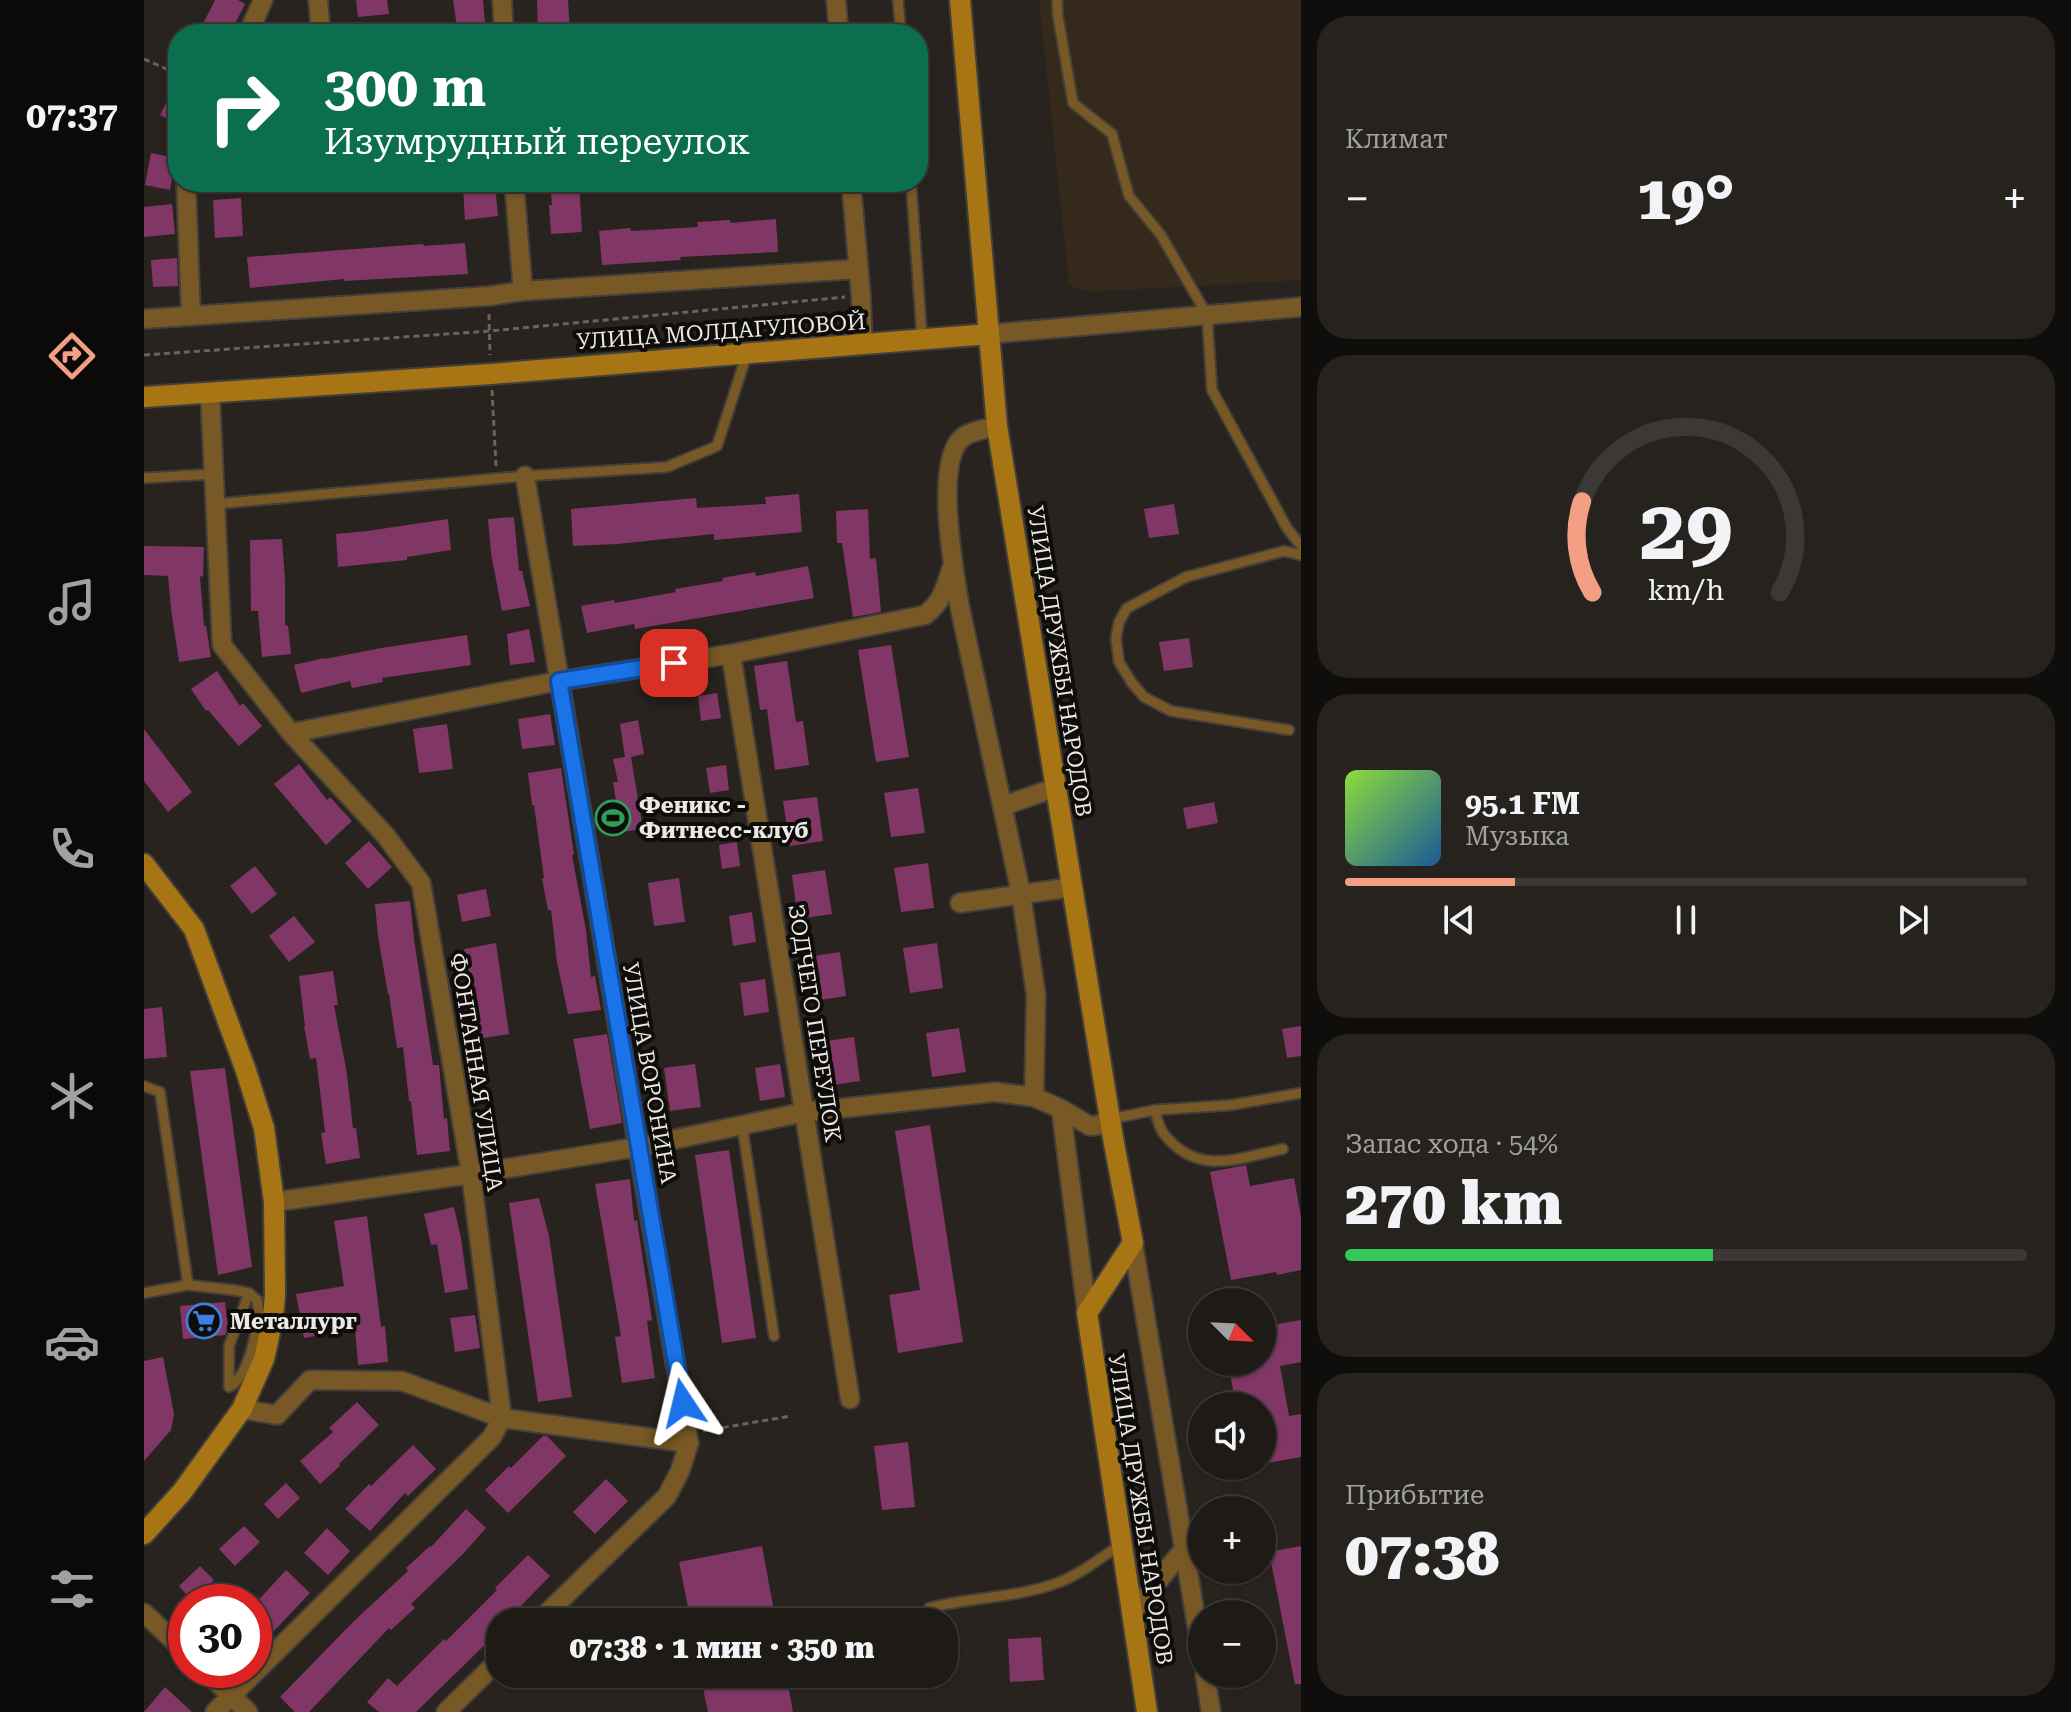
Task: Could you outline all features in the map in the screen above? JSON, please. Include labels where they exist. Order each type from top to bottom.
[{"type":"street","points":[[252,24],[263,0]]},
{"type":"street","points":[[318,0],[320,24]]},
{"type":"street","points":[[502,0],[503,24]]},
{"type":"street","points":[[836,0],[838,24]]},
{"type":"street","name":"УЛИЦА ДРУЖБЫ НАРОДОВ","points":[[960,0],[997,426],[1133,1243]]},
{"type":"street","points":[[186,192],[191,316]]},
{"type":"street","points":[[515,192],[523,291]]},
{"type":"street","points":[[852,192],[863,345]]},
{"type":"street","points":[[144,319],[858,269]]},
{"type":"street","name":"УЛИЦА МОЛДАГУЛОВОЙ","points":[[144,397],[491,374],[1301,307]]},
{"type":"street","name":"ФОНТАННАЯ УЛИЦА","points":[[210,394],[222,645],[291,733],[386,836],[421,883],[471,1174],[502,1418]]},
{"type":"street","points":[[997,426],[963,436],[952,458],[947,495],[952,565],[1021,894],[1036,995],[1034,1097]]},
{"type":"street","name":"УЛИЦА ВОРОНИНА","points":[[525,476],[688,1437]]},
{"type":"street","points":[[291,733],[559,681],[731,654],[925,615],[936,607],[942,596],[952,565]]},
{"type":"street","name":"ЗОДЧЕГО ПЕРЕУЛОК","points":[[731,654],[850,1399]]},
{"type":"street","points":[[1003,806],[1057,787]]},
{"type":"street","points":[[144,864],[194,929],[264,1128],[274,1202],[275,1295],[266,1316],[264,1359],[242,1409],[182,1492],[144,1534]]},
{"type":"street","points":[[960,903],[1073,887]]},
{"type":"street","points":[[274,1202],[638,1147],[805,1112],[995,1092],[1034,1097],[1090,1126],[1110,1119]]},
{"type":"street","name":"УЛИЦА ДРУЖБЫ НАРОДОВ","points":[[1061,1109],[1087,1313],[1147,1712]]},
{"type":"street","points":[[1087,1313],[1133,1243]]},
{"type":"street","points":[[1133,1243],[1193,1600]]},
{"type":"street","points":[[242,1409],[277,1415],[310,1380],[402,1381],[502,1418],[688,1437],[680,1471],[667,1496],[552,1608]]},
{"type":"street","points":[[215,1712],[492,1437],[502,1418]]},
{"type":"street","points":[[1132,1613],[1184,1549]]},
{"type":"street","points":[[144,1613],[168,1635]]},
{"type":"street","points":[[446,1712],[486,1673]]},
{"type":"street","points":[[223,1688],[248,1712]]},
{"type":"street","points":[[1207,1688],[1211,1712]]},
{"type":"lane","points":[[898,0],[900,24]]},
{"type":"lane","points":[[1057,0],[1073,103],[1112,134],[1129,196],[1161,235],[1207,315],[1212,390],[1287,528],[1301,546]]},
{"type":"lane","points":[[912,192],[922,340]]},
{"type":"lane","points":[[215,504],[525,476],[667,467],[717,446],[748,352]]},
{"type":"lane","points":[[144,478],[213,474]]},
{"type":"lane","points":[[1289,730],[1171,711],[1144,697],[1119,662],[1116,638],[1119,622],[1127,608],[1186,577],[1284,551],[1301,555]]},
{"type":"lane","points":[[144,1086],[160,1092],[188,1285]]},
{"type":"lane","points":[[1110,1119],[1155,1110],[1231,1105],[1301,1093]]},
{"type":"lane","points":[[1155,1110],[1163,1133],[1191,1158],[1217,1163],[1283,1149]]},
{"type":"lane","points":[[742,1125],[774,1336]]},
{"type":"lane","points":[[144,1293],[188,1285],[249,1293],[257,1300],[266,1316],[246,1363],[234,1385],[229,1387],[229,1346],[249,1293]]},
{"type":"lane","points":[[929,1608],[1022,1592],[1060,1582],[1122,1544]]},
{"type":"path","points":[[144,59],[168,70]]},
{"type":"path","points":[[144,355],[490,331],[861,296]]},
{"type":"path","points":[[688,1437],[709,1430],[791,1416]]},
{"type":"shaded area","points":[[1039,0],[1301,0],[1301,280],[1088,292],[1069,285]]},
{"type":"building","points":[[215,0],[238,0],[245,4],[235,24],[203,24]]},
{"type":"building","points":[[356,0],[387,0],[389,14],[358,17]]},
{"type":"building","points":[[453,0],[483,0],[485,24],[457,24]]},
{"type":"building","points":[[537,0],[568,0],[569,24],[538,24]]},
{"type":"building","points":[[168,99],[168,119],[160,115]]},
{"type":"building","points":[[151,153],[168,156],[168,190],[145,185]]},
{"type":"building","points":[[463,192],[496,192],[498,216],[465,220]]},
{"type":"building","points":[[551,192],[580,192],[582,232],[551,234],[549,205],[552,205]]},
{"type":"building","points":[[241,198],[243,236],[215,238],[213,200]]},
{"type":"building","points":[[172,204],[175,234],[144,237],[144,207]]},
{"type":"building","points":[[776,219],[778,252],[602,265],[599,231],[698,227],[697,222]]},
{"type":"building","points":[[465,243],[468,274],[344,279],[250,288],[247,257]]},
{"type":"building","points":[[177,258],[178,286],[153,287],[151,260]]},
{"type":"building","points":[[799,494],[802,532],[714,540],[714,534],[573,546],[571,509],[696,498],[697,508],[766,504],[765,497]]},
{"type":"building","points":[[1174,504],[1179,534],[1149,538],[1144,509]]},
{"type":"building","points":[[868,509],[870,559],[876,558],[881,612],[853,617],[842,543],[837,543],[836,511]]},
{"type":"building","points":[[514,517],[519,571],[522,571],[530,606],[502,611],[488,519]]},
{"type":"building","points":[[448,519],[451,550],[407,557],[407,560],[338,567],[336,534]]},
{"type":"building","points":[[282,539],[285,626],[288,625],[291,654],[262,657],[258,611],[251,611],[250,540]]},
{"type":"building","points":[[144,546],[204,547],[203,577],[200,576],[204,626],[211,657],[179,662],[168,576],[144,575]]},
{"type":"building","points":[[808,566],[814,598],[635,629],[634,624],[587,633],[581,606],[676,592],[675,589],[755,572],[756,576]]},
{"type":"building","points":[[529,629],[535,662],[510,665],[507,634]]},
{"type":"building","points":[[467,635],[471,665],[382,678],[383,682],[352,688],[350,681],[301,693],[294,665]]},
{"type":"building","points":[[1189,638],[1193,667],[1164,671],[1159,642]]},
{"type":"building","points":[[891,645],[909,757],[876,762],[858,650]]},
{"type":"building","points":[[787,661],[796,722],[803,721],[809,765],[775,770],[767,709],[760,710],[754,666]]},
{"type":"building","points":[[217,671],[240,706],[243,703],[262,726],[239,746],[206,711],[191,689]]},
{"type":"building","points":[[717,693],[721,718],[701,721],[698,696]]},
{"type":"building","points":[[550,714],[555,745],[522,749],[518,719]]},
{"type":"building","points":[[638,720],[644,754],[631,757],[643,829],[621,832],[613,782],[618,782],[613,759],[625,757],[620,724]]},
{"type":"building","points":[[447,724],[453,769],[419,773],[413,729]]},
{"type":"building","points":[[144,729],[192,792],[168,812],[144,781]]},
{"type":"building","points":[[299,764],[327,800],[330,797],[352,821],[326,845],[274,784]]},
{"type":"building","points":[[726,765],[729,790],[710,793],[706,768]]},
{"type":"building","points":[[561,768],[591,977],[595,976],[601,1010],[568,1014],[557,962],[551,910],[548,910],[542,879],[528,773]]},
{"type":"building","points":[[918,788],[925,833],[891,837],[884,793]]},
{"type":"building","points":[[817,797],[823,841],[790,846],[783,801]]},
{"type":"building","points":[[1214,802],[1218,823],[1187,829],[1183,808]]},
{"type":"building","points":[[369,841],[392,867],[368,889],[345,863]]},
{"type":"building","points":[[737,842],[740,866],[722,869],[719,845]]},
{"type":"building","points":[[928,863],[934,908],[901,912],[894,868]]},
{"type":"building","points":[[255,866],[277,894],[252,914],[230,886]]},
{"type":"building","points":[[825,870],[832,914],[798,919],[792,875]]},
{"type":"building","points":[[679,878],[685,922],[654,926],[648,883]]},
{"type":"building","points":[[486,889],[491,916],[462,922],[457,895]]},
{"type":"building","points":[[410,901],[433,1065],[439,1065],[450,1151],[417,1155],[403,1047],[397,1048],[375,904]]},
{"type":"building","points":[[752,912],[756,942],[733,946],[729,916]]},
{"type":"building","points":[[294,916],[315,942],[289,962],[269,936]]},
{"type":"building","points":[[496,943],[509,1034],[478,1039],[464,949]]},
{"type":"building","points":[[937,943],[943,988],[910,993],[903,948]]},
{"type":"building","points":[[840,952],[846,996],[813,1001],[806,957]]},
{"type":"building","points":[[333,971],[338,1005],[334,1005],[360,1158],[326,1164],[316,1058],[310,1059],[299,976]]},
{"type":"building","points":[[765,979],[769,1012],[744,1016],[740,983]]},
{"type":"building","points":[[162,1007],[167,1057],[144,1059],[144,1009]]},
{"type":"building","points":[[1301,1026],[1301,1056],[1287,1058],[1282,1029]]},
{"type":"building","points":[[959,1028],[966,1072],[932,1077],[926,1033]]},
{"type":"building","points":[[607,1034],[622,1123],[590,1129],[573,1039]]},
{"type":"building","points":[[854,1037],[860,1081],[826,1086],[820,1042]]},
{"type":"building","points":[[695,1064],[701,1107],[670,1111],[664,1068]]},
{"type":"building","points":[[780,1064],[785,1097],[760,1101],[755,1068]]},
{"type":"building","points":[[225,1068],[252,1267],[218,1275],[190,1071]]},
{"type":"building","points":[[930,1125],[963,1342],[898,1353],[889,1295],[920,1290],[895,1131]]},
{"type":"building","points":[[729,1150],[756,1338],[722,1343],[695,1155]]},
{"type":"building","points":[[1246,1165],[1250,1186],[1294,1178],[1301,1217],[1301,1270],[1231,1280],[1210,1172]]},
{"type":"building","points":[[630,1179],[634,1221],[637,1220],[652,1320],[647,1321],[655,1378],[622,1383],[615,1337],[621,1336],[595,1184]]},
{"type":"building","points":[[539,1198],[549,1236],[572,1397],[538,1402],[509,1203]]},
{"type":"building","points":[[454,1207],[468,1289],[445,1293],[437,1244],[431,1245],[424,1214]]},
{"type":"building","points":[[367,1216],[388,1362],[358,1365],[355,1329],[304,1338],[296,1294],[344,1286],[334,1221]]},
{"type":"building","name":"Металлург","points":[[225,1302],[228,1328],[225,1335],[183,1339],[180,1306]]},
{"type":"building","points":[[475,1315],[480,1348],[455,1352],[450,1318]]},
{"type":"building","points":[[1301,1320],[1301,1362],[1280,1366],[1289,1416],[1301,1414],[1301,1457],[1276,1461],[1276,1392],[1233,1392],[1231,1376],[1276,1376],[1276,1324]]},
{"type":"building","points":[[163,1357],[174,1414],[171,1430],[144,1461],[144,1361]]},
{"type":"building","points":[[357,1402],[379,1425],[320,1484],[300,1461],[333,1432],[329,1428]]},
{"type":"building","points":[[543,1436],[547,1436],[566,1456],[508,1513],[485,1490]]},
{"type":"building","points":[[908,1442],[915,1507],[882,1510],[874,1446]]},
{"type":"building","points":[[413,1445],[436,1469],[408,1496],[405,1493],[370,1531],[345,1509]]},
{"type":"building","points":[[606,1479],[628,1501],[595,1534],[573,1512]]},
{"type":"building","points":[[286,1483],[300,1498],[278,1519],[264,1504]]},
{"type":"building","points":[[466,1509],[486,1528],[411,1604],[415,1608],[391,1630],[389,1628],[309,1712],[295,1712],[280,1697]]},
{"type":"building","points":[[244,1526],[260,1542],[235,1566],[219,1549]]},
{"type":"building","points":[[327,1528],[350,1551],[328,1575],[304,1553]]},
{"type":"building","points":[[762,1546],[773,1608],[688,1608],[679,1562]]},
{"type":"building","points":[[1301,1546],[1301,1684],[1295,1684],[1275,1584],[1276,1551]]},
{"type":"building","points":[[528,1555],[550,1576],[519,1608],[486,1608],[486,1644],[416,1712],[379,1712],[367,1702],[388,1678],[397,1686],[497,1590],[495,1588]]},
{"type":"building","points":[[200,1566],[214,1580],[210,1584],[181,1584]]},
{"type":"building","points":[[286,1570],[310,1593],[272,1633],[272,1585]]},
{"type":"building","points":[[1041,1637],[1044,1680],[1010,1682],[1008,1639]]},
{"type":"building","points":[[165,1687],[192,1712],[144,1712]]},
{"type":"building","points":[[703,1688],[789,1688],[793,1712],[708,1712]]},
{"type":"place","name":"Феникс - Фитнесс-клуб","points":[[613,818]]},
{"type":"place","name":"Металлург","points":[[204,1321]]},
{"type":"route","points":[[674,663],[559,681],[683,1403]]}]
